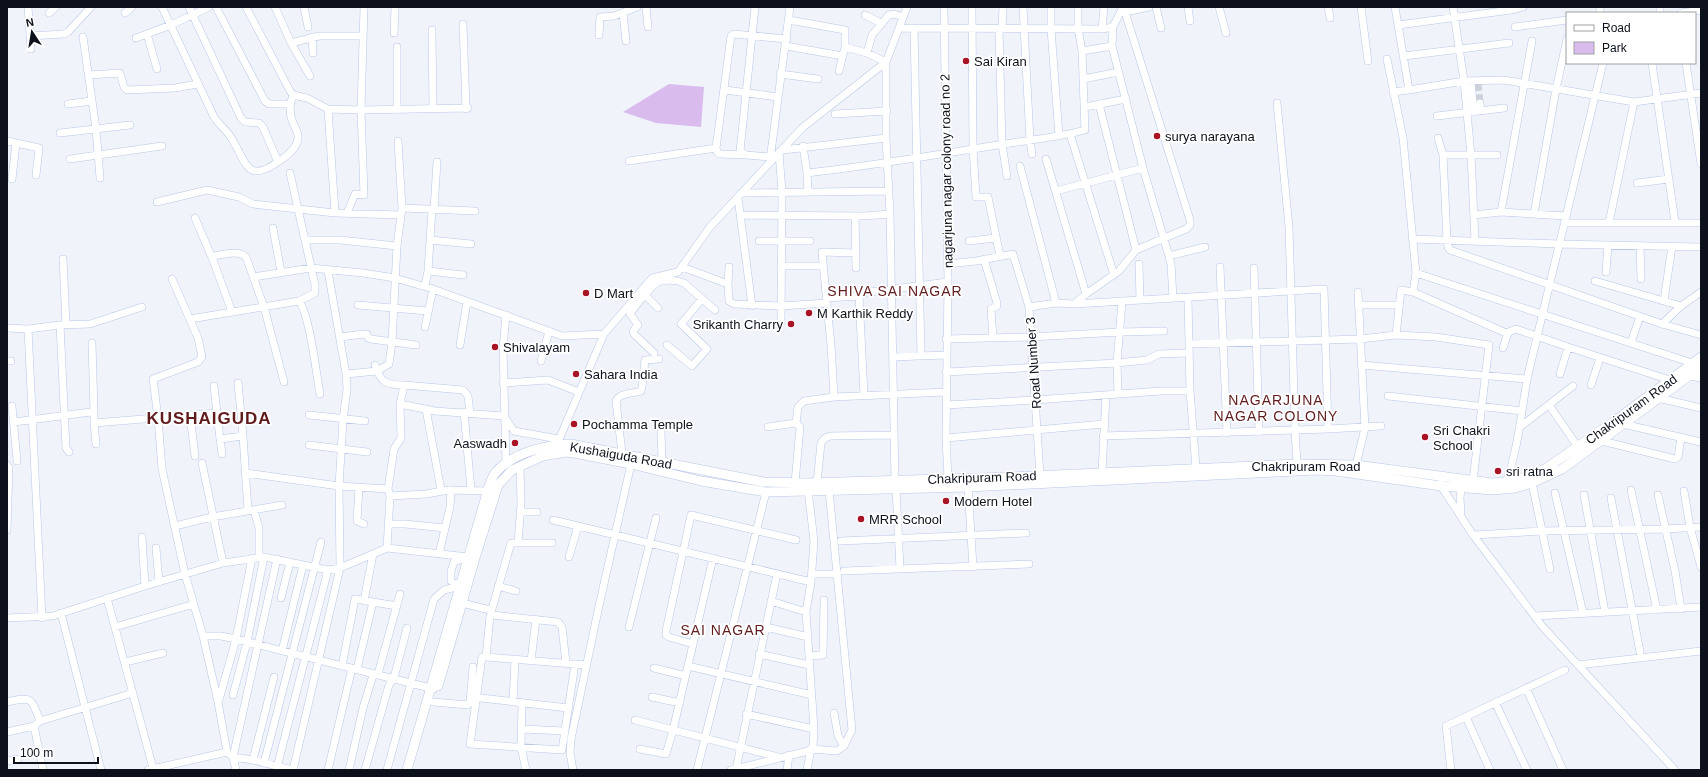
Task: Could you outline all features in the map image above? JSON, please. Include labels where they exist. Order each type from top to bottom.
[{"type":"main road","name":"Chakripuram Road","points":[[896,484],[948,478],[1012,481],[1317,470],[1462,483],[1493,490],[1515,488],[1532,483],[1562,468],[1602,441],[1689,376],[1701,357]]},
{"type":"main road","name":"Chakripuram Road","points":[[1462,483],[1473,481],[1506,483],[1526,478],[1545,469],[1578,447],[1670,380],[1697,365]]},
{"type":"main road","name":"Kushaiguda Road","points":[[413,770],[433,702],[434,689],[460,586],[487,491],[495,474],[506,462],[546,446],[572,444],[764,482],[896,484]]},
{"type":"main road","name":"Kushaiguda Road","points":[[556,446],[567,452],[631,464],[701,481],[766,492],[829,490],[896,484]]},
{"type":"main road","name":"Kushaiguda Road","points":[[407,770],[462,603],[498,485],[508,472],[543,456],[556,446]]},
{"type":"main road","name":"Chakripuram Road","points":[[896,484],[968,487],[1012,481],[1040,475],[1297,464],[1356,465],[1442,481]]},
{"type":"street","points":[[28,7],[32,49]]},
{"type":"street","points":[[49,13],[56,7]]},
{"type":"street","points":[[30,36],[64,34],[68,32],[91,7]]},
{"type":"street","points":[[125,13],[132,7]]},
{"type":"street","points":[[162,7],[197,84],[214,117],[219,125],[231,137],[247,167],[255,172],[261,172],[278,162],[293,149],[297,144],[298,138],[292,121],[290,104],[293,95],[246,7]]},
{"type":"street","points":[[189,7],[241,118],[245,122],[258,123],[263,127],[278,162]]},
{"type":"street","points":[[136,38],[171,26],[209,7]]},
{"type":"street","points":[[216,7],[265,101],[269,104],[290,104]]},
{"type":"street","points":[[275,7],[291,43],[310,76]]},
{"type":"street","points":[[304,7],[308,27]]},
{"type":"street","points":[[347,213],[355,194],[364,195],[361,110],[364,7]]},
{"type":"street","points":[[394,33],[395,7]]},
{"type":"street","points":[[599,35],[600,17],[614,16],[637,7]]},
{"type":"street","points":[[646,7],[648,27]]},
{"type":"street","points":[[746,155],[740,151],[740,148],[755,7]]},
{"type":"street","points":[[769,164],[790,7]]},
{"type":"street","points":[[900,569],[893,435],[894,396],[890,214],[886,138],[886,62],[907,7]]},
{"type":"street","name":"nagarjuna nagar colony road no 2","points":[[944,7],[948,264],[946,339],[946,438],[948,478]]},
{"type":"street","points":[[948,264],[1000,256],[988,197],[976,197],[973,149],[972,7]]},
{"type":"street","points":[[1003,7],[1000,29],[1002,144],[1007,176]]},
{"type":"street","points":[[1023,7],[1023,28],[1032,154]]},
{"type":"street","points":[[1051,7],[1051,29],[1059,136]]},
{"type":"street","points":[[807,173],[946,154],[1059,136],[1085,130],[1084,80],[1082,51],[1078,28],[1078,7]]},
{"type":"street","points":[[1102,29],[1104,7]]},
{"type":"street","points":[[1123,9],[1149,7]]},
{"type":"street","points":[[1156,7],[1160,28]]},
{"type":"street","points":[[1188,7],[1190,21]]},
{"type":"street","points":[[1219,7],[1226,33]]},
{"type":"street","points":[[1328,7],[1330,18]]},
{"type":"street","points":[[1361,7],[1368,61]]},
{"type":"street","points":[[1395,7],[1409,90]]},
{"type":"street","points":[[1454,7],[1458,49],[1473,82],[1474,112],[1471,155],[1475,240]]},
{"type":"street","points":[[1398,25],[1523,7]]},
{"type":"street","points":[[1123,9],[1113,27],[1112,46],[1143,168],[1169,256],[1173,298]]},
{"type":"street","points":[[1074,304],[1119,271],[1136,250],[1186,230],[1191,222],[1123,9]]},
{"type":"street","points":[[1688,12],[1701,10]]},
{"type":"street","points":[[623,13],[626,40]]},
{"type":"street","points":[[867,53],[870,40],[881,23],[891,14],[904,17]]},
{"type":"street","points":[[865,15],[881,23]]},
{"type":"street","points":[[789,20],[845,30],[845,47],[839,70]]},
{"type":"street","points":[[1515,27],[1566,20]]},
{"type":"street","points":[[293,95],[307,98],[327,108],[361,110],[467,109],[463,24]]},
{"type":"street","points":[[900,28],[1102,29],[1113,27]]},
{"type":"street","points":[[914,29],[921,356]]},
{"type":"street","points":[[432,30],[433,109]]},
{"type":"street","points":[[147,34],[157,69]]},
{"type":"street","points":[[770,157],[720,154],[717,152],[716,148],[732,34],[752,35],[843,56]]},
{"type":"street","points":[[291,43],[319,36],[363,36]]},
{"type":"street","points":[[83,37],[96,129],[100,178]]},
{"type":"street","points":[[312,38],[313,53]]},
{"type":"street","points":[[1501,212],[1532,41]]},
{"type":"street","points":[[1404,56],[1509,44]]},
{"type":"street","points":[[1534,214],[1556,89],[1566,44]]},
{"type":"street","points":[[1082,51],[1112,46]]},
{"type":"street","points":[[397,47],[397,110]]},
{"type":"street","points":[[845,47],[867,53],[886,62]]},
{"type":"street","points":[[1387,59],[1403,138],[1416,273],[1413,292]]},
{"type":"street","points":[[622,453],[616,401],[620,396],[641,390],[645,360],[656,356],[633,332],[638,325],[630,314],[644,294],[652,278],[678,272],[710,227],[802,128],[886,62]]},
{"type":"street","points":[[1506,483],[1520,427],[1527,379],[1604,64]]},
{"type":"street","points":[[1652,64],[1675,222]]},
{"type":"street","points":[[1686,64],[1701,164]]},
{"type":"street","points":[[1084,80],[1119,72]]},
{"type":"street","points":[[89,75],[120,73],[124,87],[127,90],[175,88],[197,84]]},
{"type":"street","points":[[780,74],[818,80]]},
{"type":"street","points":[[1393,92],[1473,82],[1504,80],[1634,102],[1658,100],[1701,93]]},
{"type":"street","points":[[725,90],[746,94],[778,97]]},
{"type":"street","points":[[1085,107],[1126,99]]},
{"type":"street","points":[[68,104],[92,101]]},
{"type":"street","points":[[1609,224],[1634,102]]},
{"type":"street","points":[[1277,103],[1289,227],[1297,464]]},
{"type":"street","points":[[1474,112],[1480,103]]},
{"type":"street","points":[[1099,104],[1136,250]]},
{"type":"street","points":[[327,108],[334,212]]},
{"type":"street","points":[[1437,116],[1504,108]]},
{"type":"street","points":[[835,114],[887,111]]},
{"type":"street","points":[[60,133],[130,125]]},
{"type":"street","points":[[1070,134],[1114,275]]},
{"type":"street","points":[[781,151],[803,146],[886,138]]},
{"type":"street","points":[[1438,138],[1443,155],[1447,240],[1450,250],[1662,324],[1701,335]]},
{"type":"street","points":[[7,141],[39,148],[36,175]]},
{"type":"street","points":[[346,374],[389,364],[392,342],[397,246],[401,212],[398,141]]},
{"type":"street","points":[[12,179],[16,143]]},
{"type":"street","points":[[70,158],[162,146]]},
{"type":"street","points":[[803,146],[808,192]]},
{"type":"street","points":[[629,161],[716,148]]},
{"type":"street","points":[[781,151],[781,322]]},
{"type":"street","points":[[1443,155],[1497,155]]},
{"type":"street","points":[[1046,159],[1086,294]]},
{"type":"street","points":[[425,286],[428,271],[437,162]]},
{"type":"street","points":[[1020,166],[1056,303]]},
{"type":"street","points":[[1056,191],[1143,168]]},
{"type":"street","points":[[190,319],[299,301],[315,294],[315,285],[290,174]]},
{"type":"street","points":[[1637,183],[1669,178]]},
{"type":"street","points":[[157,202],[207,190],[239,197],[253,204],[334,212],[401,212],[433,209],[475,211]]},
{"type":"street","points":[[743,192],[888,191]]},
{"type":"street","points":[[738,198],[752,306]]},
{"type":"street","points":[[1474,215],[1501,212],[1534,214],[1565,220],[1609,224],[1675,222],[1701,223]]},
{"type":"street","points":[[741,215],[855,216],[890,214]]},
{"type":"street","points":[[855,216],[856,268]]},
{"type":"street","points":[[195,218],[212,256],[232,312]]},
{"type":"street","points":[[273,228],[281,272]]},
{"type":"street","points":[[969,241],[996,238]]},
{"type":"street","points":[[1412,239],[1701,247]]},
{"type":"street","points":[[305,240],[340,240],[397,246]]},
{"type":"street","points":[[430,240],[470,244]]},
{"type":"street","points":[[759,241],[810,242]]},
{"type":"street","points":[[1606,272],[1608,245]]},
{"type":"street","points":[[1640,246],[1641,279]]},
{"type":"street","points":[[1664,301],[1672,246]]},
{"type":"street","points":[[1169,256],[1204,248]]},
{"type":"street","points":[[212,256],[236,252],[242,253],[246,257],[264,307],[284,382]]},
{"type":"street","points":[[834,397],[822,252],[856,253]]},
{"type":"street","name":"Road Number 3","points":[[1000,256],[1013,254],[1030,307],[1040,475]]},
{"type":"street","points":[[63,259],[64,416],[66,448],[69,452]]},
{"type":"street","points":[[984,259],[998,303],[997,306],[991,309],[993,338]]},
{"type":"street","points":[[1139,264],[1140,300]]},
{"type":"street","points":[[781,266],[823,266]]},
{"type":"street","points":[[1220,266],[1227,433]]},
{"type":"street","points":[[682,267],[728,284]]},
{"type":"street","points":[[729,267],[728,298],[730,303],[752,306],[781,306],[826,301],[858,296],[862,293],[948,282]]},
{"type":"street","points":[[253,277],[311,268],[395,278],[425,286],[562,336],[604,334]]},
{"type":"street","points":[[1254,268],[1255,342],[1259,432]]},
{"type":"street","points":[[172,279],[198,338],[202,357],[198,362],[154,378],[162,469],[185,574],[203,636],[218,702],[227,752],[233,757],[253,760],[292,770],[340,568],[339,486],[343,420],[347,390],[346,374],[328,270]]},
{"type":"street","points":[[428,271],[463,276]]},
{"type":"street","points":[[1416,273],[1697,365]]},
{"type":"street","points":[[504,416],[514,431],[556,446],[604,334],[658,282],[678,280],[684,283],[715,310]]},
{"type":"street","points":[[1595,281],[1681,306]]},
{"type":"street","points":[[424,327],[433,289]]},
{"type":"street","points":[[1030,307],[1056,303],[1074,304],[1324,289],[1328,429]]},
{"type":"street","points":[[1396,335],[1401,290],[1413,292],[1508,333]]},
{"type":"street","points":[[1356,465],[1365,428],[1358,292]]},
{"type":"street","points":[[1662,324],[1681,306],[1701,292]]},
{"type":"street","points":[[644,294],[658,308]]},
{"type":"street","points":[[858,296],[864,395]]},
{"type":"street","points":[[1188,298],[1192,434],[1196,468]]},
{"type":"street","points":[[667,346],[692,366],[707,350],[681,324],[702,299]]},
{"type":"street","points":[[299,301],[306,319],[320,394]]},
{"type":"street","points":[[1118,394],[1118,363],[1122,301]]},
{"type":"street","points":[[460,345],[467,302]]},
{"type":"street","points":[[358,305],[427,311]]},
{"type":"street","points":[[1358,305],[1399,306]]},
{"type":"street","points":[[7,328],[28,329],[90,324],[142,307]]},
{"type":"street","points":[[506,315],[503,348],[506,462]]},
{"type":"street","points":[[1631,343],[1640,316]]},
{"type":"street","points":[[28,329],[42,618]]},
{"type":"street","points":[[1503,348],[1508,333],[1516,329],[1568,348],[1670,380]]},
{"type":"street","points":[[541,361],[549,331]]},
{"type":"street","points":[[946,339],[1164,331]]},
{"type":"street","points":[[340,337],[367,334],[368,338],[371,339],[416,345]]},
{"type":"street","points":[[1189,344],[1326,341],[1396,335],[1436,337],[1489,345],[1473,481]]},
{"type":"street","points":[[92,344],[96,444]]},
{"type":"street","points":[[1560,374],[1568,348]]},
{"type":"street","points":[[946,372],[1033,366],[1118,363],[1147,360],[1159,354],[1189,353]]},
{"type":"street","points":[[893,357],[946,354]]},
{"type":"street","points":[[1592,385],[1600,358]]},
{"type":"street","points":[[1361,365],[1485,374],[1527,379]]},
{"type":"street","points":[[376,368],[387,384],[463,390],[468,396],[467,413],[471,490]]},
{"type":"street","points":[[1689,376],[1701,378]]},
{"type":"street","points":[[503,383],[548,380],[579,392]]},
{"type":"street","points":[[233,695],[247,642],[258,558],[259,528],[251,510],[246,473],[238,383]]},
{"type":"street","points":[[387,548],[389,493],[394,449],[401,438],[400,404],[404,385]]},
{"type":"street","points":[[214,386],[222,454]]},
{"type":"street","points":[[1520,427],[1573,386]]},
{"type":"street","points":[[946,405],[1106,394],[1190,391]]},
{"type":"street","points":[[796,423],[800,404],[804,401],[864,395],[894,396],[946,392]]},
{"type":"street","points":[[1102,472],[1106,394]]},
{"type":"street","points":[[1388,396],[1522,411]]},
{"type":"street","points":[[1658,398],[1701,408]]},
{"type":"street","points":[[400,404],[426,409],[504,416]]},
{"type":"street","points":[[1549,405],[1578,447]]},
{"type":"street","points":[[12,406],[17,461]]},
{"type":"street","points":[[426,409],[441,490]]},
{"type":"street","points":[[14,422],[94,412]]},
{"type":"street","points":[[94,423],[216,413]]},
{"type":"street","points":[[190,415],[195,456]]},
{"type":"street","points":[[309,415],[343,420],[365,421]]},
{"type":"street","points":[[768,427],[796,423]]},
{"type":"street","points":[[795,483],[797,452],[801,436],[800,427],[796,423]]},
{"type":"street","points":[[946,438],[1104,424]]},
{"type":"street","points":[[1623,424],[1701,442]]},
{"type":"street","points":[[1104,436],[1259,432],[1365,428],[1381,426]]},
{"type":"street","points":[[662,430],[662,462]]},
{"type":"street","points":[[817,483],[821,443],[825,438],[830,436],[893,435]]},
{"type":"street","points":[[220,439],[243,436]]},
{"type":"street","points":[[1602,441],[1675,459],[1678,457],[1681,438]]},
{"type":"street","points":[[309,445],[367,452]]},
{"type":"street","points":[[202,463],[212,517],[223,563]]},
{"type":"street","points":[[573,770],[570,753],[571,738],[631,464]]},
{"type":"street","points":[[7,465],[9,468],[7,530]]},
{"type":"street","points":[[518,543],[520,466]]},
{"type":"street","points":[[246,473],[339,486],[359,487],[389,493],[426,494],[441,490],[487,491]]},
{"type":"street","points":[[1442,481],[1473,535],[1535,616],[1675,770]]},
{"type":"street","points":[[1462,483],[1460,508],[1462,518]]},
{"type":"street","points":[[1532,483],[1550,569]]},
{"type":"street","points":[[359,487],[357,521],[364,524]]},
{"type":"street","points":[[968,487],[973,567]]},
{"type":"street","points":[[440,554],[450,507],[451,490]]},
{"type":"street","points":[[807,770],[811,749],[813,747],[814,729],[806,612],[812,578],[814,541],[808,490]]},
{"type":"street","points":[[777,574],[734,769],[756,767],[778,758],[811,749],[837,752],[844,746],[852,730],[841,572],[829,490]]},
{"type":"street","points":[[1631,490],[1657,610]]},
{"type":"street","points":[[1684,491],[1690,527],[1701,567]]},
{"type":"street","points":[[697,770],[766,492]]},
{"type":"street","points":[[1555,494],[1584,613]]},
{"type":"street","points":[[1584,495],[1605,612]]},
{"type":"street","points":[[1658,495],[1681,609]]},
{"type":"street","points":[[1611,498],[1640,652]]},
{"type":"street","points":[[175,526],[212,517],[282,505]]},
{"type":"street","points":[[520,512],[537,512]]},
{"type":"street","points":[[693,644],[666,635],[690,515],[796,540]]},
{"type":"street","points":[[629,627],[656,518]]},
{"type":"street","points":[[553,520],[683,550],[777,574],[812,578],[841,572],[1029,564]]},
{"type":"street","points":[[388,524],[445,528]]},
{"type":"street","points":[[569,557],[578,526]]},
{"type":"street","points":[[1473,535],[1542,531],[1701,527]]},
{"type":"street","points":[[840,541],[1026,533]]},
{"type":"street","points":[[142,537],[145,586]]},
{"type":"street","points":[[264,763],[322,542]]},
{"type":"street","points":[[462,603],[491,609],[511,543],[552,543]]},
{"type":"street","points":[[156,548],[159,582]]},
{"type":"street","points":[[7,618],[42,618],[53,616],[145,586],[223,563],[258,558],[277,559],[328,570],[340,568],[387,548],[468,557]]},
{"type":"street","points":[[364,601],[373,554]]},
{"type":"street","points":[[218,702],[258,558]]},
{"type":"street","points":[[640,749],[666,754],[680,703],[713,558]]},
{"type":"street","points":[[236,770],[233,757],[277,559]]},
{"type":"street","points":[[281,598],[290,562]]},
{"type":"street","points":[[282,651],[303,565]]},
{"type":"street","points":[[277,767],[328,570]]},
{"type":"street","points":[[387,770],[434,599],[444,590],[460,586]]},
{"type":"street","points":[[498,586],[516,590]]},
{"type":"street","points":[[378,674],[400,594]]},
{"type":"street","points":[[107,598],[133,693],[150,769],[227,752]]},
{"type":"street","points":[[342,666],[355,599],[397,606]]},
{"type":"street","points":[[809,656],[823,655],[824,600]]},
{"type":"street","points":[[771,601],[806,612]]},
{"type":"street","points":[[328,770],[354,668],[373,602]]},
{"type":"street","points":[[115,627],[194,604]]},
{"type":"street","points":[[1535,616],[1701,607]]},
{"type":"street","points":[[61,613],[101,770]]},
{"type":"street","points":[[486,657],[490,616],[492,614],[558,622],[561,624],[566,663]]},
{"type":"street","points":[[531,661],[536,619]]},
{"type":"street","points":[[766,627],[808,637]]},
{"type":"street","points":[[365,770],[389,685],[394,678],[407,628]]},
{"type":"street","points":[[203,636],[221,636],[258,644],[434,689]]},
{"type":"street","points":[[1578,665],[1701,651]]},
{"type":"street","points":[[124,662],[163,653]]},
{"type":"street","points":[[759,654],[809,665]]},
{"type":"street","points":[[575,664],[562,750],[470,744],[482,657],[515,659],[531,661],[566,663],[586,665]]},
{"type":"street","points":[[513,702],[515,659]]},
{"type":"street","points":[[688,666],[720,675],[812,695]]},
{"type":"street","points":[[433,702],[468,705],[470,702],[473,667]]},
{"type":"street","points":[[654,668],[686,676]]},
{"type":"street","points":[[1451,770],[1446,726],[1566,670]]},
{"type":"street","points":[[349,770],[363,708],[373,675],[378,674]]},
{"type":"street","points":[[253,760],[274,677]]},
{"type":"street","points":[[1526,688],[1563,770]]},
{"type":"street","points":[[7,732],[37,724],[84,707],[133,693]]},
{"type":"street","points":[[652,697],[680,703]]},
{"type":"street","points":[[7,702],[24,698],[33,703],[43,770]]},
{"type":"street","points":[[481,698],[568,708]]},
{"type":"street","points":[[1495,702],[1527,770]]},
{"type":"street","points":[[522,703],[521,747],[526,770]]},
{"type":"street","points":[[834,713],[838,736],[844,746]]},
{"type":"street","points":[[746,714],[814,729]]},
{"type":"street","points":[[1466,717],[1490,770]]},
{"type":"street","points":[[635,720],[740,746],[778,758]]},
{"type":"street","points":[[522,729],[565,731]]},
{"type":"street","points":[[787,770],[789,755]]},
{"type":"street","points":[[7,761],[18,759]]},
{"type":"green space","points":[[669,84],[704,87],[701,127],[656,123],[623,112]]},
{"type":"tunnel","points":[[1478,84],[1480,103]]},
{"type":"place","name":"Sai Kiran","points":[[966,61]]},
{"type":"place","name":"surya narayana","points":[[1157,136]]},
{"type":"place","name":"D Mart","points":[[586,293]]},
{"type":"place","name":"M Karthik Reddy","points":[[809,313]]},
{"type":"place","name":"Srikanth Charry","points":[[791,324]]},
{"type":"place","name":"Shivalayam","points":[[495,347]]},
{"type":"place","name":"Sahara India","points":[[576,374]]},
{"type":"place","name":"Pochamma Temple","points":[[574,424]]},
{"type":"place","name":"Sri Chakri School","points":[[1425,437]]},
{"type":"place","name":"Aaswadh","points":[[515,443]]},
{"type":"place","name":"sri ratna","points":[[1498,471]]},
{"type":"place","name":"Modern Hotel","points":[[946,501]]},
{"type":"place","name":"MRR School","points":[[861,519]]},
{"type":"district","name":"SHIVA SAI NAGAR","points":[[895,291]]},
{"type":"district","name":"NAGARJUNA NAGAR COLONY","points":[[1276,408]]},
{"type":"district","name":"KUSHAIGUDA","points":[[209,418]]},
{"type":"district","name":"SAI NAGAR","points":[[723,630]]}]
